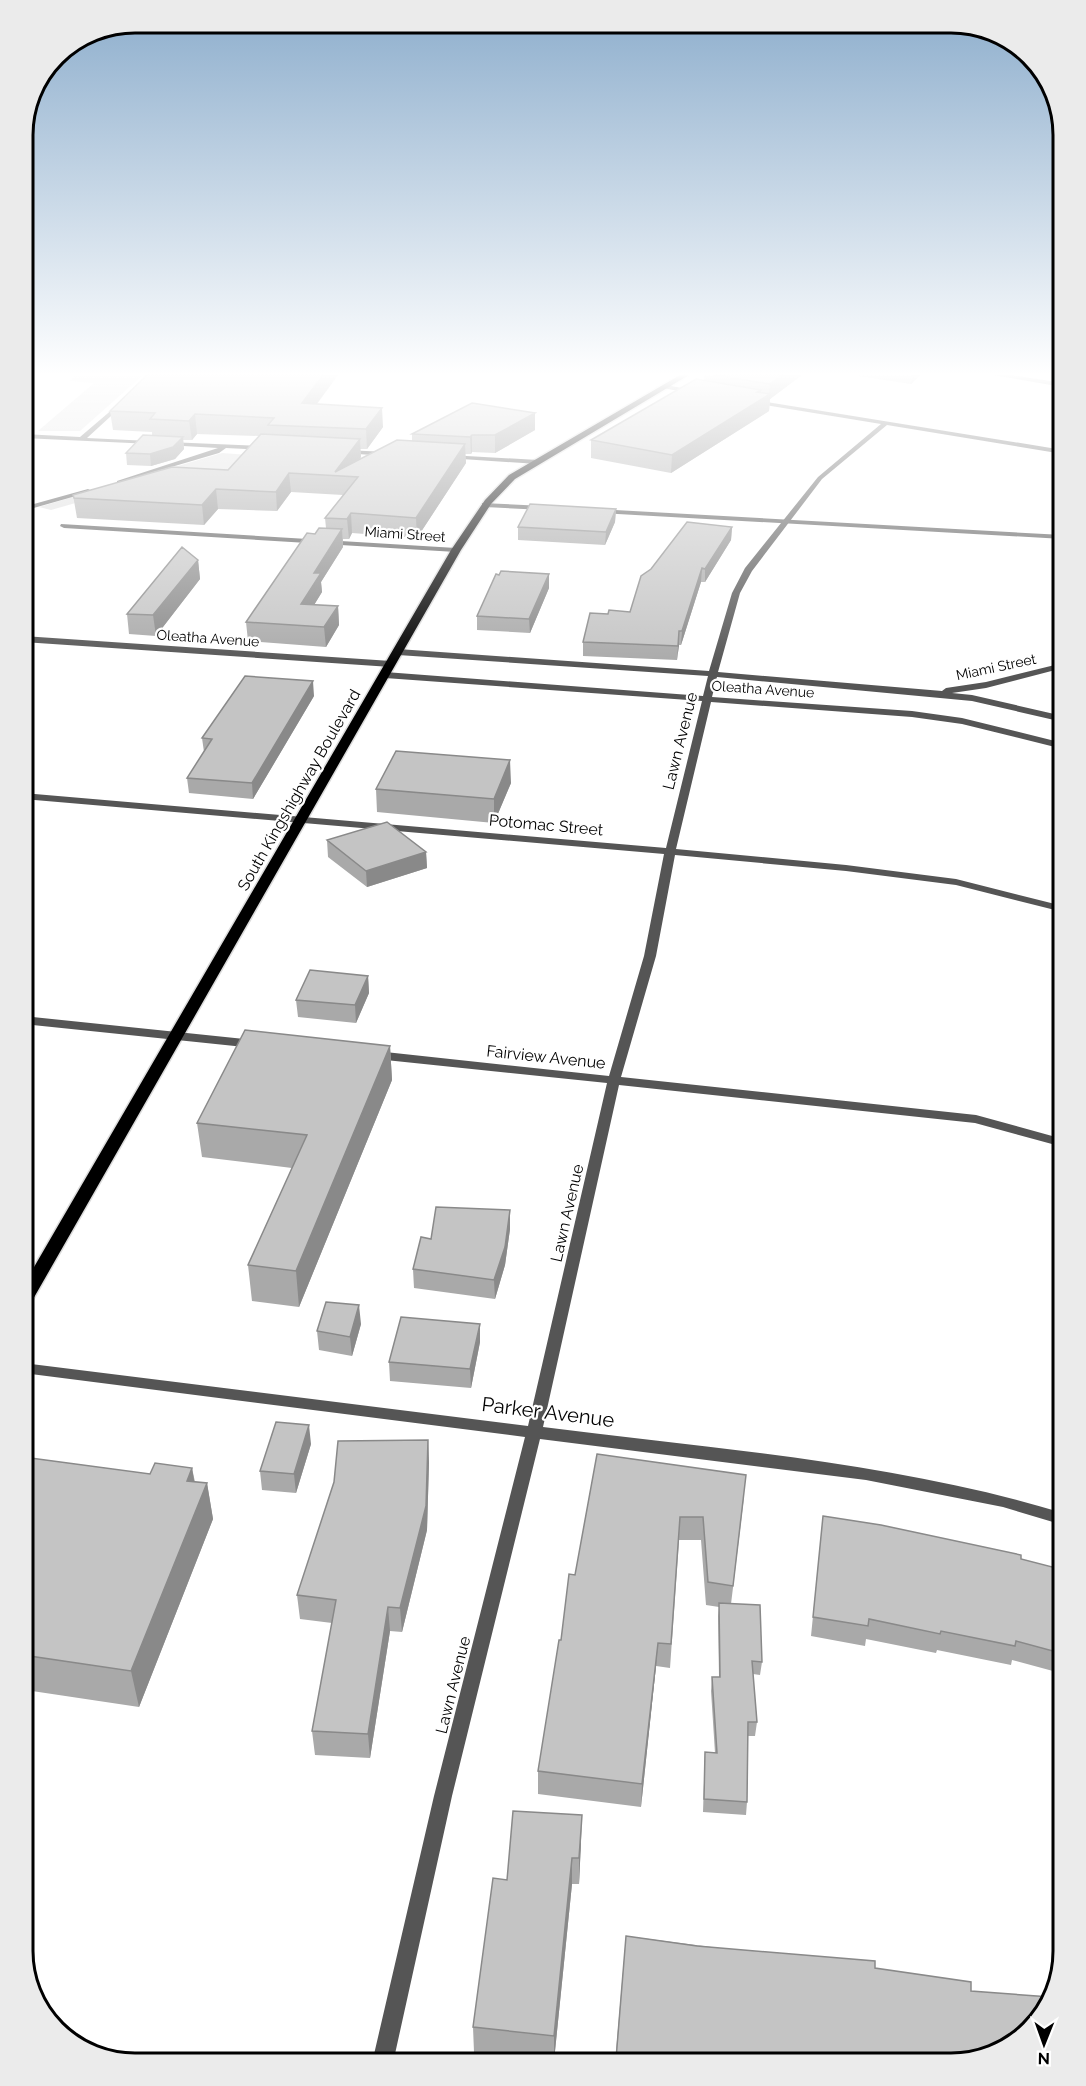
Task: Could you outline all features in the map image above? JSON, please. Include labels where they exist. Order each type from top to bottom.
[{"type":"main road","name":"South Kingshighway Boulevard","points":[[33,1283],[456,550],[497,489],[522,472]]},
{"type":"street","points":[[113,484],[151,472]]},
{"type":"street","name":"Lawn Avenue","points":[[384,2053],[443,1796],[534,1431],[614,1080],[650,956],[669,852],[713,674],[736,593],[748,570],[827,472]]},
{"type":"street","points":[[33,507],[102,487]]},
{"type":"street","points":[[485,505],[551,509]]},
{"type":"street","points":[[594,511],[1053,536]]},
{"type":"street","name":"Miami Street","points":[[64,526],[456,550]]},
{"type":"street","name":"Oleatha Avenue","points":[[33,640],[391,664],[713,674],[933,693],[982,700],[1053,716]]},
{"type":"street","name":"Oleatha Avenue","points":[[391,664],[708,699],[912,714],[962,721],[1053,743]]},
{"type":"street","name":"Miami Street","points":[[933,693],[986,685],[1053,669]]},
{"type":"street","name":"Potomac Street","points":[[33,797],[846,868],[956,882],[1053,906]]},
{"type":"street","points":[[33,1021],[266,1045]]},
{"type":"street","name":"Fairview Avenue","points":[[358,1054],[976,1119],[1053,1140]]},
{"type":"street","name":"Parker Avenue","points":[[33,1369],[866,1474],[1003,1501],[1053,1516]]},
{"type":"shaded area","points":[[156,472],[233,472],[219,488],[156,480],[51,510],[39,507]]},
{"type":"building","points":[[153,472],[446,472],[416,518],[351,513],[347,519],[325,518],[358,477],[289,473],[276,492],[216,489],[202,505],[74,498],[73,495]]},
{"type":"building","points":[[530,504],[616,509],[606,532],[518,527]]},
{"type":"building","points":[[687,522],[732,527],[705,569],[702,568],[682,631],[679,631],[678,646],[583,642],[590,613],[608,614],[609,610],[630,612],[641,576],[651,569]]},
{"type":"building","points":[[319,528],[342,529],[314,573],[321,573],[301,604],[338,606],[324,627],[246,622],[307,533],[315,534]]},
{"type":"building","points":[[182,547],[198,560],[153,615],[127,614]]},
{"type":"building","points":[[501,571],[549,574],[529,619],[477,616],[496,574],[499,575]]},
{"type":"building","points":[[245,676],[313,681],[252,783],[187,778],[212,739],[202,738]]},
{"type":"building","points":[[396,751],[510,760],[494,799],[376,789]]},
{"type":"building","points":[[387,822],[426,852],[366,871],[327,840]]},
{"type":"building","points":[[310,970],[368,976],[355,1005],[296,1000]]},
{"type":"building","points":[[245,1030],[390,1046],[296,1271],[248,1265],[307,1135],[197,1123]]},
{"type":"building","points":[[436,1207],[510,1210],[505,1247],[494,1280],[413,1269],[421,1237],[431,1239]]},
{"type":"building","points":[[326,1302],[359,1305],[350,1337],[317,1331]]},
{"type":"building","points":[[401,1317],[480,1324],[470,1369],[389,1362]]},
{"type":"building","points":[[276,1422],[309,1425],[294,1474],[260,1471]]},
{"type":"building","points":[[428,1440],[426,1506],[400,1608],[388,1607],[368,1734],[312,1731],[336,1600],[297,1595],[334,1482],[338,1441]]},
{"type":"building","points":[[597,1454],[746,1475],[733,1586],[708,1582],[703,1517],[680,1517],[671,1644],[658,1643],[642,1784],[538,1771],[559,1640],[561,1640],[569,1574],[575,1575]]},
{"type":"building","points":[[33,1458],[150,1474],[155,1463],[192,1468],[187,1481],[207,1483],[131,1671],[33,1656]]},
{"type":"building","points":[[823,1516],[881,1525],[1021,1555],[1021,1559],[1053,1567],[1053,1651],[1016,1641],[1015,1646],[941,1631],[940,1634],[869,1619],[868,1626],[813,1617]]},
{"type":"building","points":[[719,1603],[760,1605],[762,1662],[752,1661],[757,1722],[748,1722],[747,1802],[704,1799],[705,1752],[717,1753],[712,1677],[720,1677]]},
{"type":"building","points":[[513,1811],[582,1815],[579,1858],[572,1858],[554,2036],[473,2027],[493,1878],[507,1880]]},
{"type":"building","points":[[626,1936],[697,1946],[875,1961],[875,1968],[971,1982],[971,1991],[1042,1996],[1031,2014],[1014,2014],[1014,2031],[1002,2039],[971,2051],[951,2053],[616,2053]]}]
